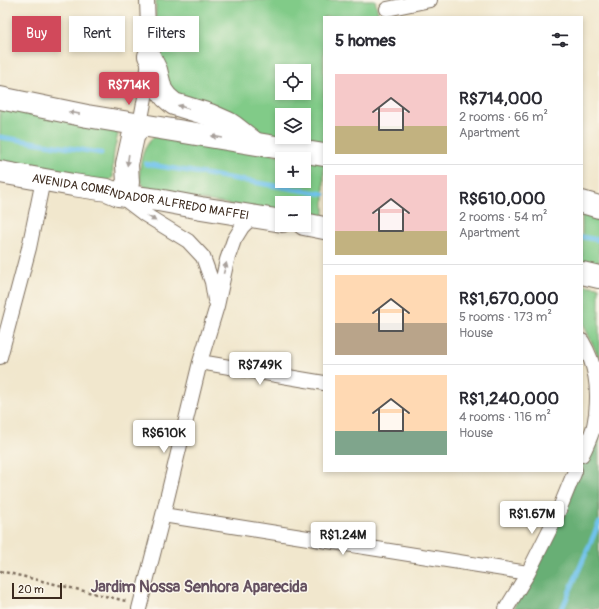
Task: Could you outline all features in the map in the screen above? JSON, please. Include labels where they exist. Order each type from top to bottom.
[{"type":"main road","points":[[148,56],[156,70],[161,90],[174,104],[228,123],[254,144]]},
{"type":"main road","points":[[0,98],[86,116],[323,155]]},
{"type":"main road","points":[[119,195],[128,183],[127,164],[133,137],[140,124]]},
{"type":"main road","name":"AVENIDA COMENDADOR ALFREDO MAFFEI","points":[[0,172],[107,190],[119,195],[275,220]]},
{"type":"main road","points":[[583,202],[599,207]]},
{"type":"main road","points":[[311,225],[323,228]]},
{"type":"main road","points":[[583,273],[599,277]]},
{"type":"street","points":[[140,124],[146,92],[148,56],[147,0]]},
{"type":"street","points":[[387,9],[430,0]]},
{"type":"street","points":[[0,357],[29,248],[43,180]]},
{"type":"street","points":[[119,195],[144,214],[188,241],[203,257],[212,282],[216,306]]},
{"type":"street","points":[[140,607],[200,362],[223,276],[234,240],[242,227],[253,216]]},
{"type":"street","points":[[583,343],[592,364],[598,386],[597,406],[588,427],[583,450]]},
{"type":"street","points":[[200,362],[323,383]]},
{"type":"street","points":[[506,609],[528,573],[557,515],[575,472]]},
{"type":"street","points":[[163,515],[528,573]]},
{"type":"path","points":[[0,571],[140,607]]},
{"type":"green space","points":[[156,0],[375,0],[379,16],[323,16],[323,143],[311,141],[311,108],[275,108],[275,135],[255,131],[249,125],[226,110],[199,100],[175,98],[155,55],[155,52],[199,52],[199,16],[156,16]]},
{"type":"green space","points":[[0,106],[115,130],[118,134],[115,145],[113,177],[110,180],[95,180],[0,165]]},
{"type":"green space","points":[[154,136],[275,155],[275,188],[311,188],[311,160],[323,162],[323,219],[311,217],[311,196],[275,196],[275,212],[149,191],[144,186],[140,178],[141,160]]},
{"type":"green space","points":[[583,211],[599,217],[599,269],[583,265]]},
{"type":"green space","points":[[583,285],[599,287],[599,358],[583,323]]},
{"type":"green space","points":[[599,421],[599,609],[513,609],[579,472],[583,472],[583,463]]},
{"type":"waterway","points":[[0,137],[101,153]]},
{"type":"waterway","points":[[146,164],[323,194]]},
{"type":"waterway","points":[[583,237],[599,240]]},
{"type":"waterway","points":[[562,609],[599,523]]},
{"type":"district","name":"Jardim Nossa Senhora Aparecida","points":[[199,586]]}]
